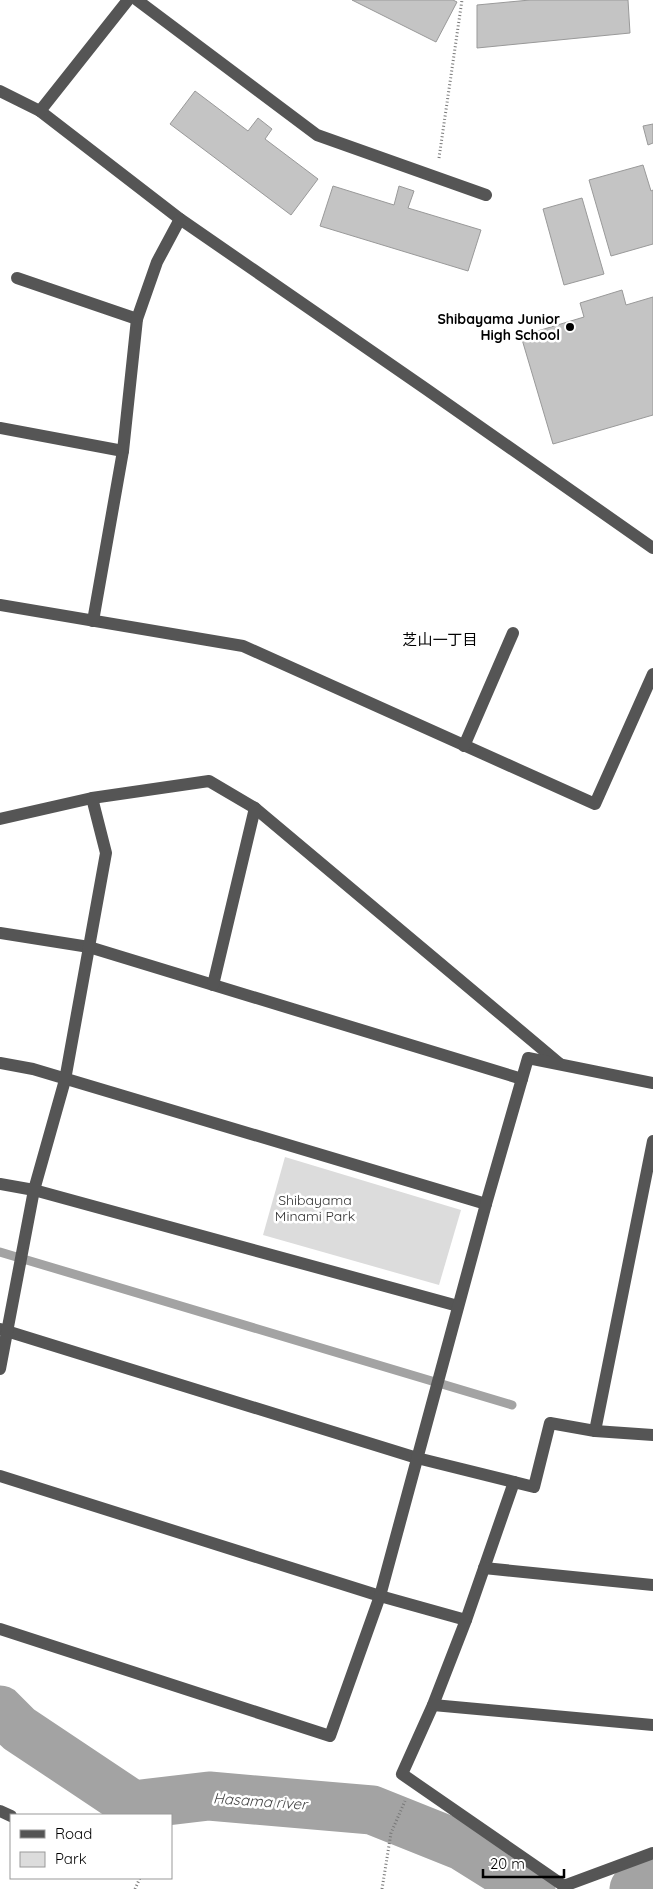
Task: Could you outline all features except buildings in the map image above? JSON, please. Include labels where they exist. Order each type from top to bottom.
[{"type":"street","points":[[40,111],[128,0]]},
{"type":"street","points":[[137,0],[317,135],[486,195]]},
{"type":"street","points":[[0,91],[40,111],[180,219],[426,388],[653,548]]},
{"type":"street","points":[[93,621],[123,451],[137,319],[157,262],[180,219]]},
{"type":"street","points":[[17,278],[137,319]]},
{"type":"street","points":[[0,428],[123,451]]},
{"type":"street","points":[[0,605],[242,646],[595,804],[653,674]]},
{"type":"street","points":[[464,746],[513,633]]},
{"type":"street","points":[[0,819],[92,798],[208,781],[255,808],[561,1065]]},
{"type":"street","points":[[0,1369],[4,1330],[34,1190],[65,1080],[106,853],[92,798]]},
{"type":"street","points":[[213,985],[255,808]]},
{"type":"street","points":[[0,933],[89,947],[522,1079]]},
{"type":"street","points":[[0,1629],[330,1736],[380,1596],[486,1204],[528,1058],[653,1083]]},
{"type":"street","points":[[0,1063],[33,1069],[486,1204]]},
{"type":"street","points":[[595,1431],[653,1141]]},
{"type":"street","points":[[0,1184],[34,1190],[458,1306]]},
{"type":"street","points":[[4,1330],[417,1458],[534,1487],[550,1423],[595,1431],[653,1435]]},
{"type":"street","points":[[0,1476],[380,1596],[466,1620]]},
{"type":"street","points":[[514,1482],[466,1620],[433,1705],[402,1774],[564,1886],[653,1853]]},
{"type":"street","points":[[484,1568],[653,1585]]},
{"type":"street","points":[[433,1705],[653,1725]]},
{"type":"path","points":[[436,177],[462,0]]},
{"type":"path","points":[[382,1889],[390,1833],[404,1804]]},
{"type":"green space","name":"Shibayama Minami Park","points":[[285,1157],[461,1210],[439,1285],[263,1235]]},
{"type":"waterway","points":[[0,1252],[512,1405]]},
{"type":"waterway","name":"Hasama river","points":[[0,1710],[19,1729],[133,1805],[209,1796],[372,1810],[462,1846],[531,1889]]},
{"type":"waterway","name":"Hasama river","points":[[634,1889],[653,1883]]},
{"type":"place","name":"Shibayama Junior High School","points":[[570,327]]},
{"type":"district","name":"芝山一丁目","points":[[440,639]]}]
